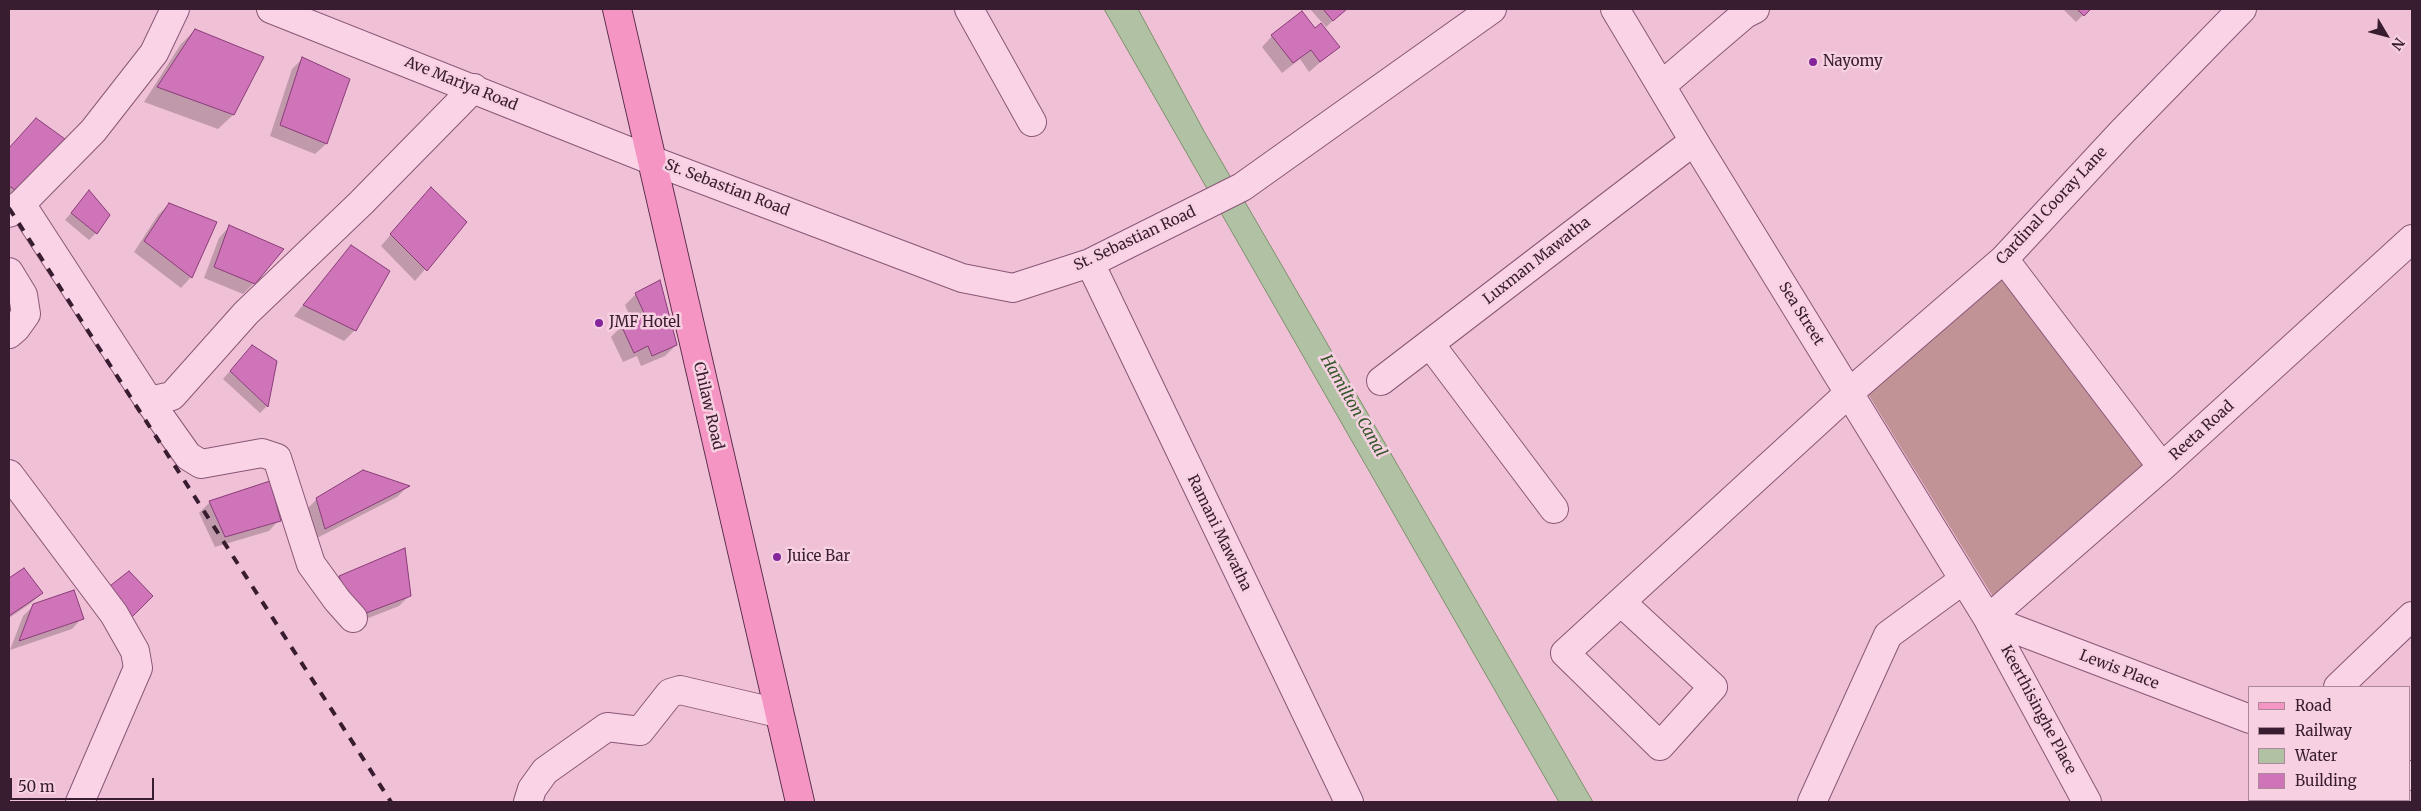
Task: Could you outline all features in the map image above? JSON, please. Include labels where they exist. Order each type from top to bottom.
[{"type":"main road","name":"Chilaw Road","points":[[617,9],[800,802]]},
{"type":"street","points":[[175,9],[154,53],[92,131],[15,209],[188,456],[201,464],[262,453],[277,458],[311,564],[337,600],[353,618]]},
{"type":"street","name":"Ave Mariya Road","points":[[271,9],[652,160]]},
{"type":"street","points":[[969,9],[1032,122]]},
{"type":"street","name":"St. Sebastian Road","points":[[652,160],[962,278],[1013,288],[1090,263],[1242,187],[1492,9]]},
{"type":"street","name":"Sea Street","points":[[1615,9],[1694,141],[1988,618]]},
{"type":"street","points":[[1662,85],[1745,14],[1755,9]]},
{"type":"street","name":"Cardinal Cooray Lane","points":[[1621,602],[1713,687],[1660,746],[1565,653],[1850,392],[2004,259],[2122,132],[2242,9]]},
{"type":"street","points":[[149,401],[172,396],[246,313],[361,203],[474,88]]},
{"type":"street","name":"Luxman Mawatha","points":[[1382,382],[1694,141]]},
{"type":"street","name":"Reeta Road","points":[[1988,618],[2162,467],[2412,239]]},
{"type":"street","points":[[2004,259],[2162,467]]},
{"type":"street","name":"Ramani Mawatha","points":[[1090,263],[1349,802]]},
{"type":"street","points":[[9,272],[23,295],[26,314],[9,334]]},
{"type":"street","points":[[1430,344],[1554,510]]},
{"type":"street","points":[[9,474],[114,614],[135,651],[138,668],[80,802]]},
{"type":"street","points":[[1812,802],[1888,635],[1963,580]]},
{"type":"street","points":[[2339,686],[2412,616]]},
{"type":"street","name":"Lewis Place","points":[[1988,618],[2248,718]]},
{"type":"street","name":"Keerthisinghe Place","points":[[1988,618],[2088,802]]},
{"type":"street","points":[[528,802],[532,788],[546,770],[608,727],[640,731],[670,693],[680,690],[778,713]]},
{"type":"shaded area","points":[[2007,270],[2154,464],[1995,600],[1868,394]]},
{"type":"water","name":"Hamilton Canal","points":[[1104,9],[1138,9],[1205,133],[1593,802],[1559,802]]},
{"type":"building","points":[[1323,9],[1347,9],[1333,21]]},
{"type":"building","points":[[2077,9],[2091,9],[2084,16]]},
{"type":"building","points":[[1302,11],[1315,28],[1321,23],[1340,47],[1320,62],[1311,50],[1293,63],[1271,35]]},
{"type":"building","points":[[195,29],[264,57],[234,115],[157,87]]},
{"type":"building","points":[[302,57],[350,79],[327,144],[280,125]]},
{"type":"building","points":[[36,118],[65,139],[22,194],[9,186],[9,148]]},
{"type":"building","points":[[431,187],[467,222],[427,271],[390,234]]},
{"type":"building","points":[[89,190],[110,215],[97,234],[71,213]]},
{"type":"building","points":[[169,203],[217,222],[192,278],[144,241]]},
{"type":"building","points":[[229,225],[284,249],[255,284],[214,267]]},
{"type":"building","points":[[351,245],[390,271],[356,331],[303,305]]},
{"type":"building","points":[[660,280],[677,345],[652,356],[648,346],[634,353],[621,325],[644,313],[635,293]]},
{"type":"building","points":[[252,345],[277,361],[268,407],[230,371]]},
{"type":"building","points":[[363,470],[410,486],[325,529],[316,498]]},
{"type":"building","points":[[270,481],[281,521],[225,537],[209,501]]},
{"type":"building","points":[[405,548],[411,596],[353,618],[339,576]]},
{"type":"building","points":[[24,568],[43,593],[9,616],[9,578]]},
{"type":"building","points":[[129,571],[153,596],[128,621],[106,589]]},
{"type":"building","points":[[74,590],[84,619],[19,641],[33,604]]},
{"type":"railway","points":[[9,208],[391,802]]},
{"type":"place","name":"Nayomy","points":[[1813,62]]},
{"type":"place","name":"JMF Hotel","points":[[599,323]]},
{"type":"place","name":"Juice Bar","points":[[777,557]]}]
